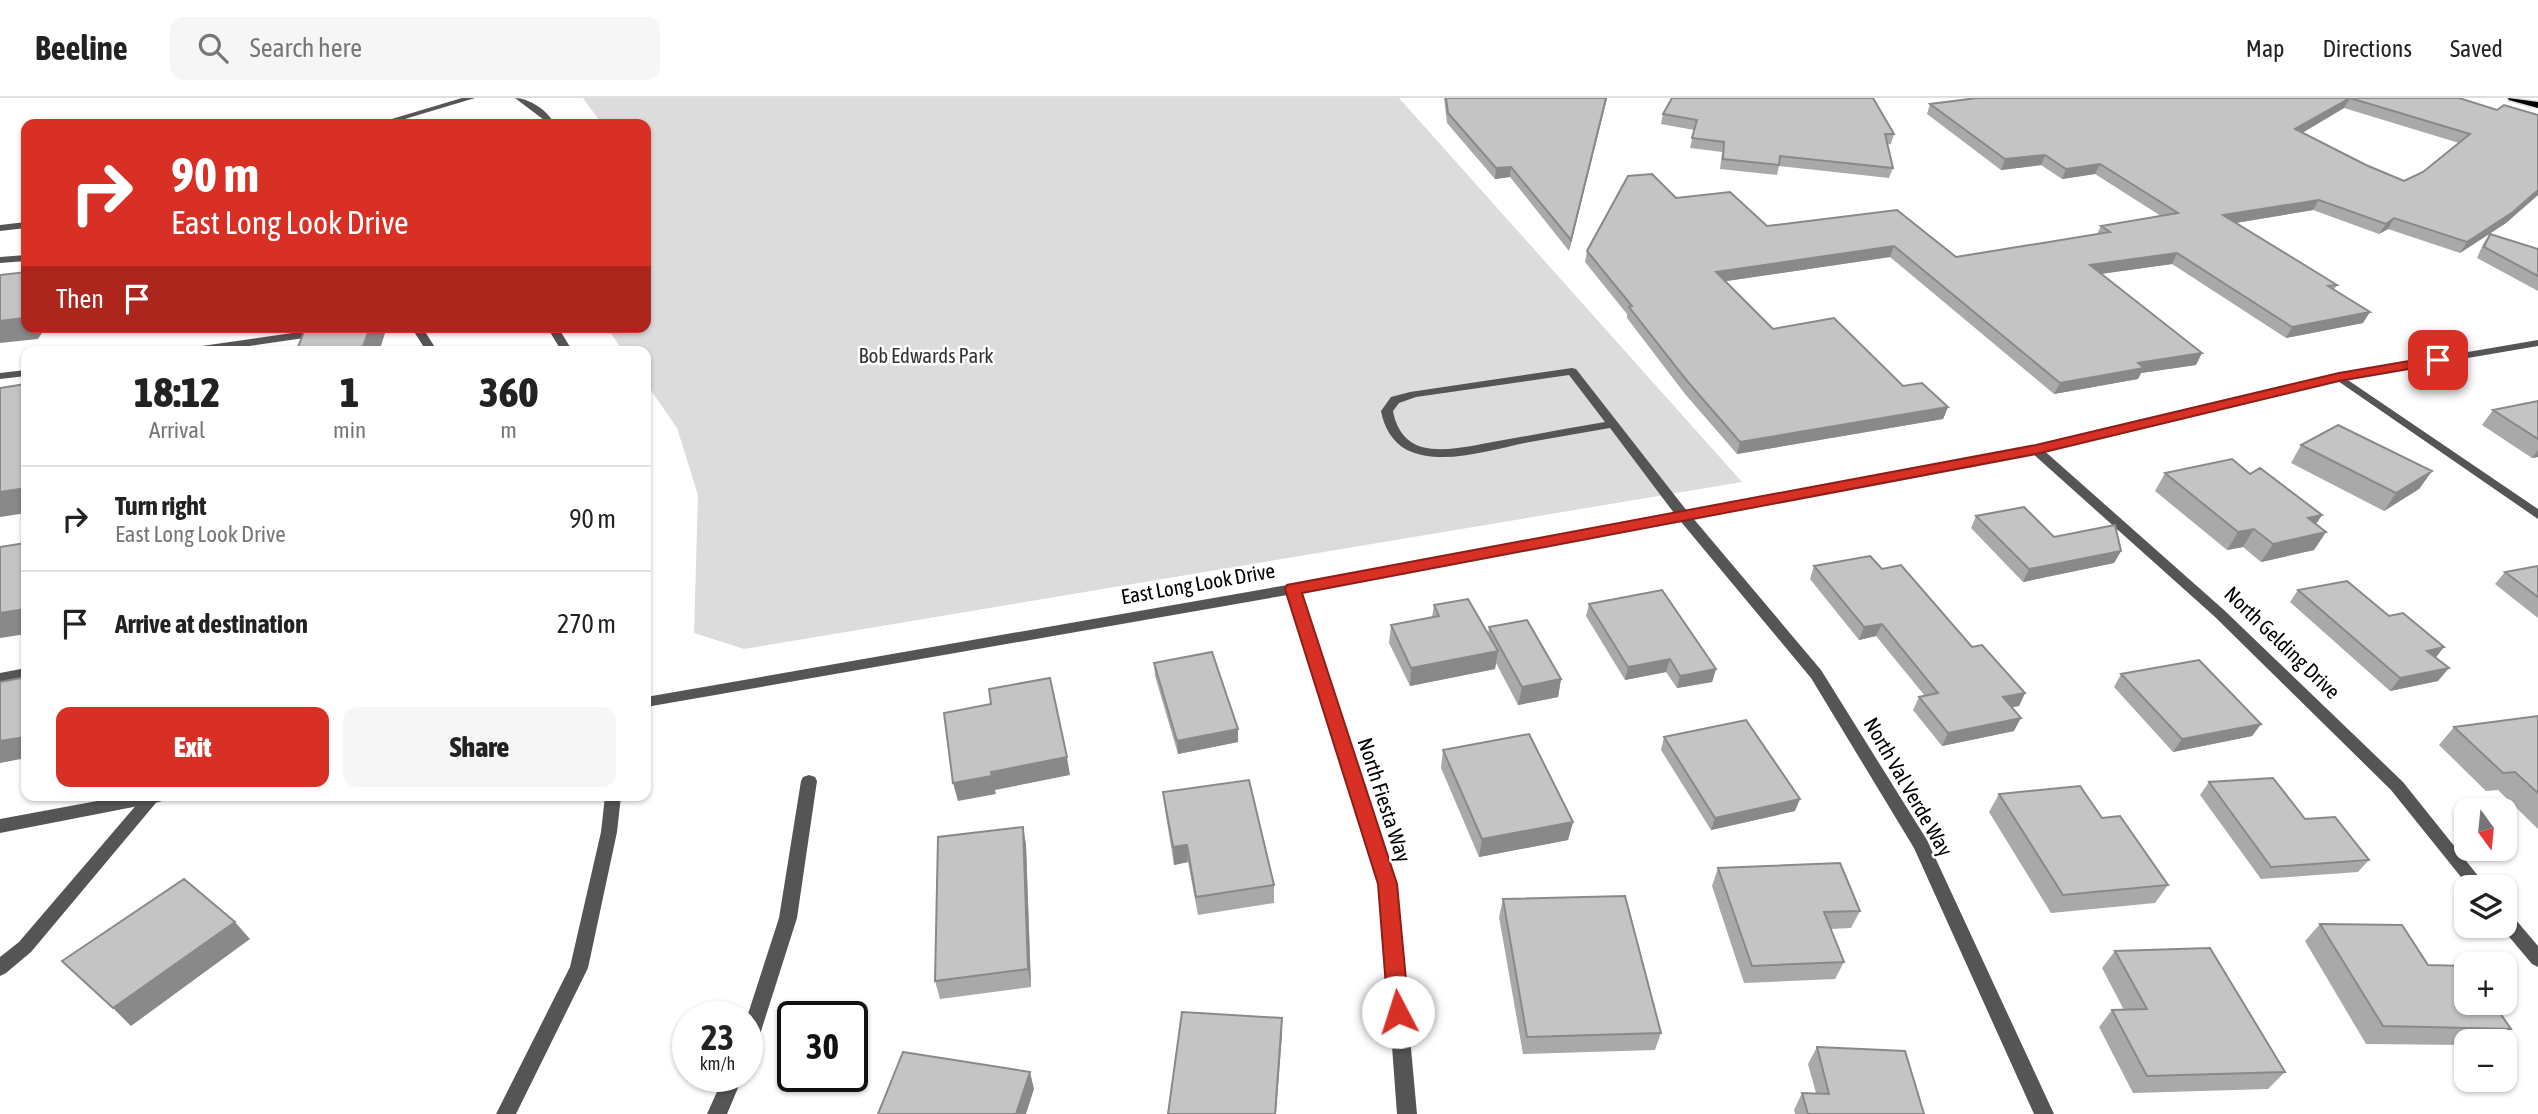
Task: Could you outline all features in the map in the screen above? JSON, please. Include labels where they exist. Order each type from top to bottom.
[{"type":"main road","points":[[2513,98],[2538,105]]},
{"type":"street","points":[[397,119],[471,98]]},
{"type":"street","points":[[519,98],[548,119]]},
{"type":"street","points":[[0,228],[21,226]]},
{"type":"street","points":[[0,260],[21,258]]},
{"type":"street","points":[[243,346],[323,333]]},
{"type":"street","name":"East Long Look Drive","points":[[651,701],[1293,589],[1682,514],[2036,450],[2339,377],[2538,344]]},
{"type":"street","name":"North Val Verde Way","points":[[1613,424],[1434,452],[1416,449],[1397,438],[1389,426],[1387,411],[1395,400],[1414,394],[1572,370],[1682,514],[1816,674],[1921,845],[2044,1114]]},
{"type":"street","points":[[0,376],[21,374]]},
{"type":"street","points":[[2339,377],[2538,515]]},
{"type":"street","name":"North Gelding Drive","points":[[2036,450],[2219,613],[2396,786],[2469,875]]},
{"type":"street","name":"North Fiesta Way","points":[[1293,589],[1388,884],[1407,1114]]},
{"type":"street","points":[[0,678],[21,674]]},
{"type":"street","points":[[762,1001],[788,918],[809,780]]},
{"type":"street","points":[[0,826],[134,801]]},
{"type":"street","points":[[0,968],[34,937],[153,801]]},
{"type":"street","points":[[506,1114],[579,968],[609,832],[612,801]]},
{"type":"street","points":[[2517,934],[2538,960]]},
{"type":"street","points":[[717,1114],[727,1092]]},
{"type":"green space","name":"Bob Edwards Park","points":[[583,98],[1399,98],[1742,482],[744,649],[694,633],[698,495],[677,428],[651,390],[651,346],[619,346],[611,333],[651,333],[651,119],[598,119]]},
{"type":"building","points":[[1446,98],[1606,98],[1571,240],[1511,167],[1496,168],[1448,113]]},
{"type":"building","points":[[1672,98],[1873,98],[1894,134],[1885,134],[1893,168],[1780,156],[1779,165],[1723,159],[1724,142],[1692,138],[1697,120],[1663,114]]},
{"type":"building","points":[[1977,98],[2350,98],[2459,98],[2497,110],[2504,105],[2538,115],[2538,190],[2513,212],[2467,242],[2394,218],[2386,224],[2319,200],[2223,215],[2337,285],[2328,286],[2370,312],[2292,327],[2177,253],[2090,265],[2202,353],[2138,363],[2144,368],[2060,383],[1894,246],[1716,272],[1773,329],[1834,318],[1903,386],[1922,383],[1948,407],[1740,442],[1688,382],[1587,251],[1628,176],[1652,174],[1676,198],[1730,192],[1767,226],[1897,210],[1956,257],[2110,232],[2101,226],[2178,213],[2100,164],[2066,169],[2045,155],[2005,159],[1930,104]],"holes":[[[2350,98],[2470,134],[2423,172],[2404,181],[2295,129]]]},
{"type":"building","points":[[2490,234],[2538,249],[2538,276],[2484,247]]},
{"type":"building","points":[[21,273],[21,318],[0,321],[0,275]]},
{"type":"building","points":[[304,333],[368,333],[363,346],[298,346]]},
{"type":"building","points":[[21,385],[21,489],[0,492],[0,388]]},
{"type":"building","points":[[2538,401],[2538,439],[2493,410]]},
{"type":"building","points":[[2338,425],[2432,471],[2396,493],[2301,445]]},
{"type":"building","points":[[2232,459],[2250,474],[2260,468],[2322,515],[2308,518],[2326,532],[2273,544],[2254,529],[2238,532],[2165,473]]},
{"type":"building","points":[[2024,507],[2054,537],[2115,525],[2121,551],[2029,569],[1976,516]]},
{"type":"building","points":[[21,544],[21,610],[0,613],[0,547]]},
{"type":"building","points":[[1870,556],[1882,569],[1901,565],[1972,647],[1982,645],[2025,693],[2003,697],[2021,718],[1948,733],[1919,697],[1938,693],[1882,624],[1864,627],[1814,566]]},
{"type":"building","points":[[2538,566],[2538,597],[2505,572]]},
{"type":"building","points":[[2347,581],[2389,616],[2403,613],[2444,647],[2427,651],[2449,668],[2400,678],[2298,590]]},
{"type":"building","points":[[1662,590],[1716,669],[1680,676],[1670,659],[1628,667],[1589,604]]},
{"type":"building","points":[[1468,599],[1498,651],[1411,668],[1391,625],[1439,616],[1434,605]]},
{"type":"building","points":[[1527,620],[1561,679],[1522,687],[1489,627]]},
{"type":"building","points":[[1212,652],[1238,729],[1177,741],[1154,663]]},
{"type":"building","points":[[2199,660],[2261,724],[2182,739],[2121,674]]},
{"type":"building","points":[[21,678],[21,738],[0,741],[0,682]]},
{"type":"building","points":[[1050,678],[1067,757],[991,772],[992,776],[953,783],[944,713],[991,704],[989,689]]},
{"type":"building","points":[[2538,716],[2538,793],[2515,772],[2503,773],[2454,727]]},
{"type":"building","points":[[1746,720],[1800,799],[1715,818],[1664,737]]},
{"type":"building","points":[[1529,734],[1573,822],[1482,839],[1443,750]]},
{"type":"building","points":[[2273,778],[2305,819],[2335,817],[2369,860],[2271,867],[2209,782]]},
{"type":"building","points":[[1249,780],[1274,885],[1196,897],[1187,845],[1173,847],[1163,792]]},
{"type":"building","points":[[2080,786],[2102,818],[2120,816],[2168,885],[2063,895],[1999,794]]},
{"type":"building","points":[[1023,827],[1028,969],[935,981],[938,837]]},
{"type":"building","points":[[1840,863],[1860,911],[1824,912],[1844,962],[1752,966],[1718,868]]},
{"type":"building","points":[[184,879],[235,922],[113,1008],[62,961]]},
{"type":"building","points":[[1625,896],[1661,1033],[1527,1037],[1503,899]]},
{"type":"building","points":[[2320,924],[2402,925],[2428,965],[2454,966],[2454,1015],[2501,1015],[2511,1029],[2383,1026]]},
{"type":"building","points":[[2210,948],[2285,1072],[2147,1076],[2112,1010],[2147,1009],[2115,951]]},
{"type":"building","points":[[1182,1012],[1282,1018],[1275,1114],[1168,1114]]},
{"type":"building","points":[[1817,1047],[1905,1051],[1924,1114],[1808,1114],[1802,1093],[1829,1094]]},
{"type":"building","points":[[903,1052],[1030,1072],[1016,1114],[878,1114]]},
{"type":"route","points":[[1398,1012],[1388,884],[1293,589],[1682,514],[2036,450],[2339,377],[2438,360]]}]
